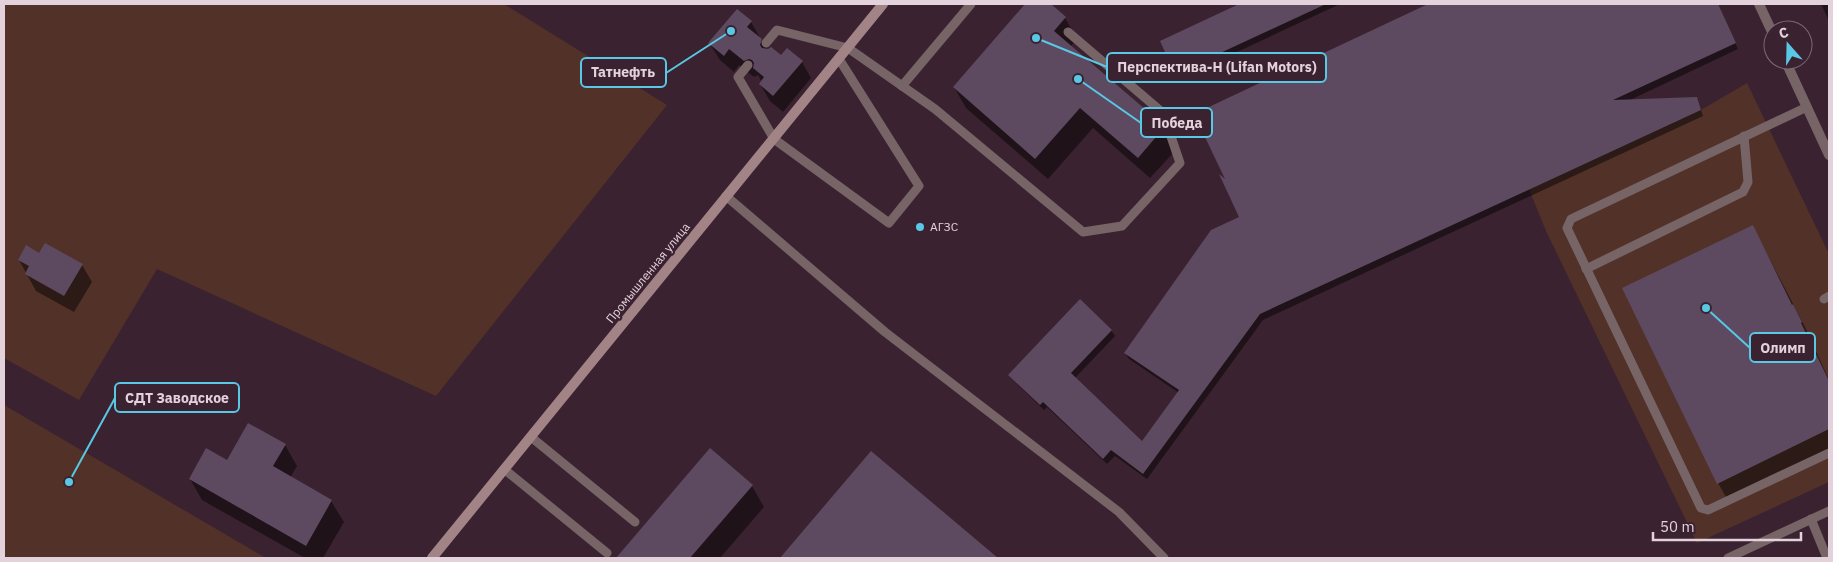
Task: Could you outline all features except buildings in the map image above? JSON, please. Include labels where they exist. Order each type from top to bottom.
[{"type":"main road","name":"Промышленная улица","points":[[432,558],[883,4]]},
{"type":"street","points":[[1759,4],[1766,20]]},
{"type":"street","points":[[1790,70],[1829,155]]},
{"type":"lane","points":[[902,86],[971,4]]},
{"type":"lane","points":[[766,43],[777,30],[848,48],[934,109],[1083,232],[1122,226],[1180,163],[1163,113],[1068,32]]},
{"type":"lane","points":[[748,64],[738,77],[774,139],[889,222],[919,186],[839,59]]},
{"type":"lane","points":[[1807,107],[1571,219],[1567,228],[1701,508],[1708,510],[1829,453]]},
{"type":"lane","points":[[1586,269],[1743,192],[1748,182],[1744,136]]},
{"type":"lane","points":[[726,196],[885,332],[1119,512],[1164,558]]},
{"type":"lane","points":[[531,436],[635,522]]},
{"type":"lane","points":[[504,469],[607,553]]},
{"type":"lane","points":[[1728,558],[1829,511]]},
{"type":"lane","points":[[1811,519],[1827,558]]},
{"type":"shaded area","points":[[4,4],[504,4],[667,105],[436,396],[157,269],[79,400],[4,358]]},
{"type":"shaded area","points":[[1747,83],[1829,254],[1829,482],[1697,543],[1546,231],[1529,189],[1701,110]]},
{"type":"shaded area","points":[[4,405],[266,558],[4,558]]},
{"type":"place","name":"Татнефть","points":[[731,31]]},
{"type":"place","name":"Перспектива-Н (Lifan Motors)","points":[[1036,38]]},
{"type":"place","name":"Победа","points":[[1078,79]]},
{"type":"place","name":"АГЗС","points":[[920,227]]},
{"type":"place","name":"Олимп","points":[[1706,308]]},
{"type":"place","name":"СДТ Заводское","points":[[69,482]]}]
